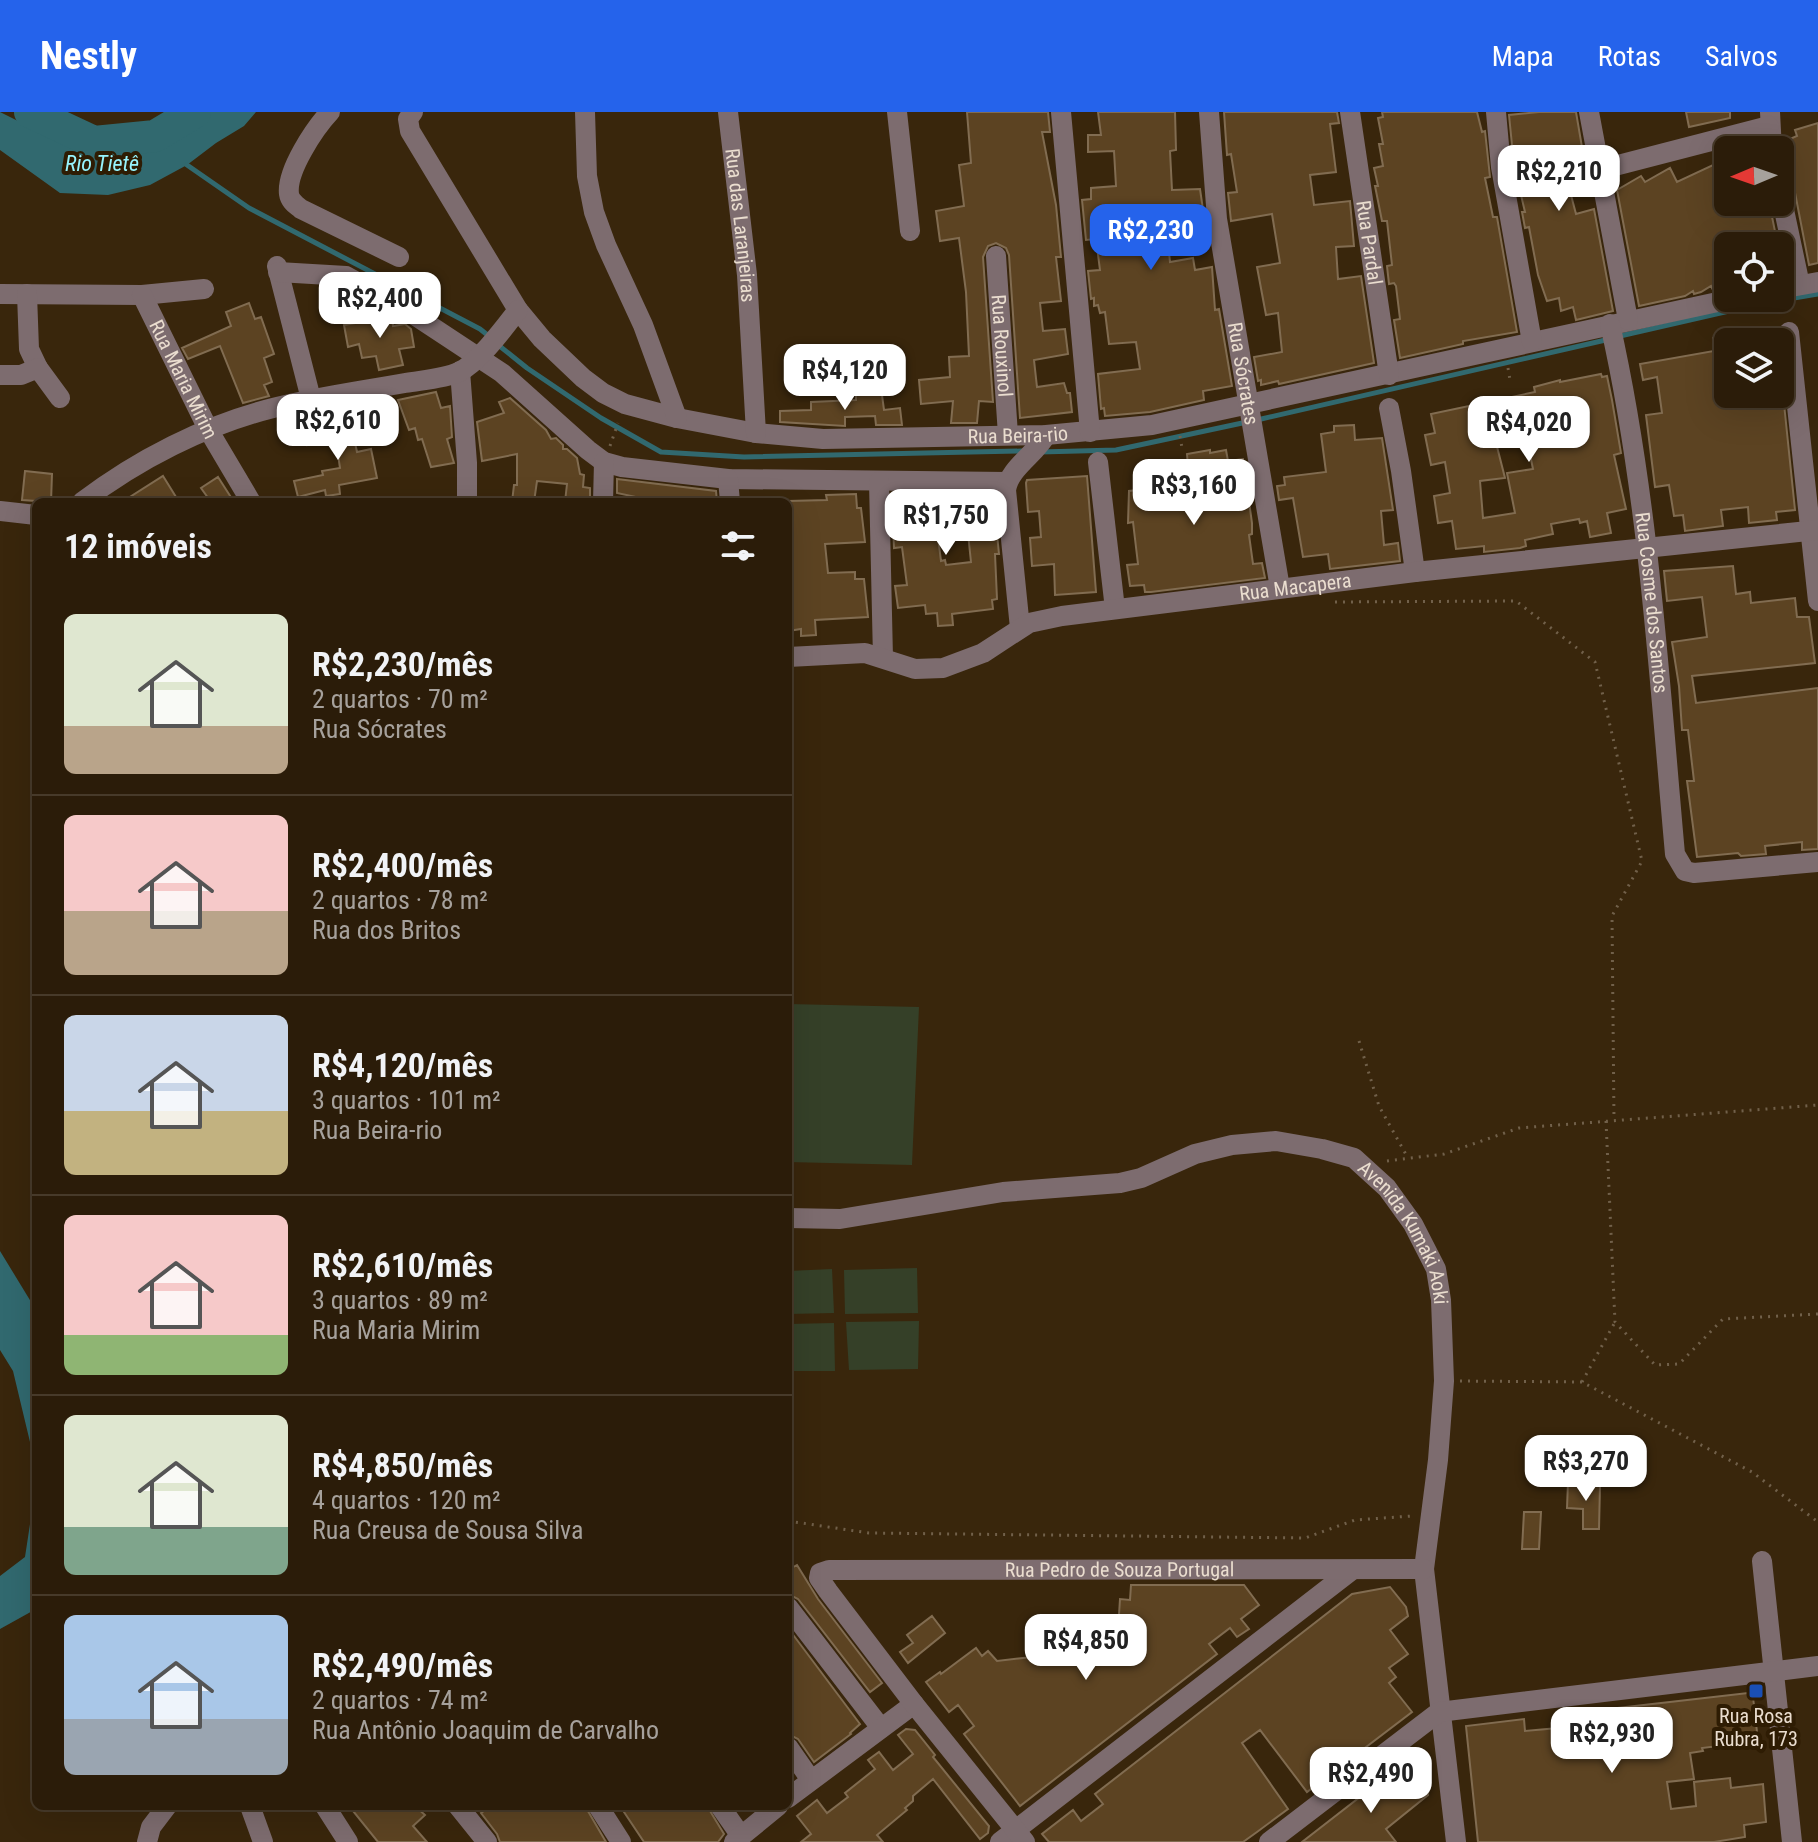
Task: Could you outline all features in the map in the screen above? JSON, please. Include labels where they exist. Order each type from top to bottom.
[{"type":"street","points":[[330,112],[307,142],[294,169],[289,197],[301,209],[399,257]]},
{"type":"street","points":[[585,112],[587,176],[594,212],[643,325],[677,418]]},
{"type":"street","name":"Rua das Laranjeiras","points":[[728,112],[740,191],[756,433]]},
{"type":"street","points":[[897,112],[910,231]]},
{"type":"street","points":[[1061,112],[1090,432]]},
{"type":"street","name":"Rua Sócrates","points":[[1209,112],[1217,219],[1280,588]]},
{"type":"street","name":"Rua Pardal","points":[[1350,112],[1389,375]]},
{"type":"street","points":[[1496,112],[1501,167],[1532,342]]},
{"type":"street","name":"Rua Cosme dos Santos","points":[[1589,112],[1646,547],[1675,854],[1685,871],[1694,873],[1818,862]]},
{"type":"street","name":"Rua Beira-rio","points":[[407,114],[410,131],[464,218],[514,316],[603,393],[625,404],[677,418],[756,433],[823,439],[1008,435],[1044,440],[1249,407],[1532,342],[1617,332],[1714,304]]},
{"type":"street","points":[[1599,170],[1769,119]]},
{"type":"street","points":[[1785,216],[1799,285]]},
{"type":"street","name":"Rua Rouxinol","points":[[996,256],[1008,435]]},
{"type":"street","points":[[311,399],[277,269],[346,276],[399,305],[481,353],[588,450],[640,470],[728,479],[1007,482]]},
{"type":"street","points":[[0,294],[142,295],[204,289]]},
{"type":"street","points":[[27,294],[29,349],[38,368],[60,398]]},
{"type":"street","name":"Rua Maria Mirim","points":[[142,295],[209,431],[249,498]]},
{"type":"street","points":[[87,498],[113,478],[154,455],[270,408],[460,371],[514,316]]},
{"type":"street","points":[[0,375],[21,375],[38,368]]},
{"type":"street","points":[[460,371],[467,498]]},
{"type":"street","points":[[1794,372],[1814,531],[1818,601]]},
{"type":"street","points":[[1389,408],[1415,572]]},
{"type":"street","points":[[1020,628],[1007,482],[1044,440]]},
{"type":"street","points":[[603,498],[605,459]]},
{"type":"street","points":[[1098,462],[1115,609]]},
{"type":"street","points":[[728,479],[730,498]]},
{"type":"street","points":[[879,482],[883,658]]},
{"type":"street","points":[[0,511],[32,515]]},
{"type":"street","name":"Rua Macapera","points":[[792,657],[865,653],[915,669],[943,668],[983,653],[1037,620],[1415,572],[1814,531]]},
{"type":"street","name":"Avenida Kumaki Aoki","points":[[792,1218],[840,1219],[1003,1192],[1120,1183],[1141,1178],[1195,1154],[1232,1145],[1276,1141],[1354,1158],[1387,1188],[1413,1224],[1436,1269],[1441,1300],[1444,1381],[1424,1569],[1456,1842]]},
{"type":"street","points":[[1762,1561],[1792,1842]]},
{"type":"street","name":"Rua Pedro de Souza Portugal","points":[[914,1704],[819,1578],[820,1573],[829,1570],[1424,1569]]},
{"type":"street","points":[[792,1795],[914,1704],[1013,1838],[1352,1570]]},
{"type":"street","points":[[792,1612],[881,1728]]},
{"type":"street","points":[[1269,1842],[1439,1712],[1818,1666]]},
{"type":"street","points":[[792,1753],[811,1780]]},
{"type":"street","points":[[147,1842],[151,1827],[164,1810]]},
{"type":"street","points":[[251,1810],[263,1842]]},
{"type":"street","points":[[328,1810],[348,1842]]},
{"type":"street","points":[[461,1810],[487,1842]]},
{"type":"street","points":[[601,1810],[621,1842]]},
{"type":"street","points":[[722,1810],[737,1839],[773,1810]]},
{"type":"path","points":[[1508,372],[1510,380]]},
{"type":"path","points":[[605,459],[619,421]]},
{"type":"path","points":[[1329,602],[1516,601],[1595,662],[1642,861],[1612,916],[1614,1120]]},
{"type":"path","points":[[1359,1041],[1379,1106],[1408,1158]]},
{"type":"path","points":[[1361,1165],[1444,1154],[1519,1128],[1818,1105]]},
{"type":"path","points":[[1582,1382],[1615,1322],[1606,1121]]},
{"type":"path","points":[[1615,1322],[1655,1365],[1679,1364],[1723,1319],[1818,1314]]},
{"type":"path","points":[[1444,1381],[1582,1382],[1752,1472],[1818,1522]]},
{"type":"path","points":[[792,1522],[869,1533],[1305,1538],[1355,1520],[1431,1514]]},
{"type":"green space","points":[[792,1004],[919,1007],[912,1165],[792,1162]]},
{"type":"green space","points":[[917,1268],[918,1313],[845,1314],[844,1270]]},
{"type":"green space","points":[[832,1269],[834,1313],[792,1314],[792,1271]]},
{"type":"green space","points":[[919,1321],[918,1369],[849,1370],[846,1322]]},
{"type":"green space","points":[[834,1323],[835,1371],[792,1371],[792,1324]]},
{"type":"water","name":"Rio Tietê","points":[[0,112],[34,129],[63,137],[100,132],[137,134],[187,112],[256,112],[244,126],[187,165],[150,185],[108,195],[60,193],[0,150]]},
{"type":"water","points":[[0,1251],[32,1303],[32,1511],[30,1442],[13,1371],[0,1350]]},
{"type":"water","points":[[32,1511],[32,1611],[0,1629],[0,1576],[25,1557]]},
{"type":"building","points":[[967,112],[1048,112],[1050,132],[1042,132],[1056,205],[1061,257],[1056,257],[1061,301],[1040,303],[1043,331],[1065,329],[1068,354],[1034,360],[1037,387],[1064,383],[1067,393],[1070,393],[1072,412],[1020,418],[1009,255],[1006,248],[996,243],[988,246],[983,257],[993,402],[979,401],[977,423],[951,423],[953,401],[921,404],[919,380],[950,377],[949,357],[969,356],[966,292],[959,238],[940,241],[936,211],[964,206],[959,165],[971,163]]},
{"type":"building","points":[[1098,112],[1175,112],[1176,150],[1170,151],[1172,190],[1200,189],[1206,230],[1167,233],[1170,262],[1193,258],[1195,270],[1212,267],[1215,310],[1219,309],[1232,386],[1203,391],[1204,400],[1150,412],[1105,416],[1104,408],[1101,409],[1098,374],[1140,369],[1136,342],[1109,344],[1105,312],[1100,313],[1098,305],[1094,306],[1094,298],[1091,299],[1088,271],[1100,270],[1096,239],[1086,240],[1082,200],[1091,199],[1091,188],[1116,186],[1114,151],[1088,152],[1088,135],[1101,135]]},
{"type":"building","points":[[1224,112],[1337,112],[1339,123],[1330,124],[1336,172],[1310,175],[1314,205],[1350,201],[1354,246],[1336,247],[1338,279],[1361,276],[1374,363],[1279,384],[1278,381],[1261,385],[1261,380],[1258,381],[1254,357],[1282,352],[1278,313],[1266,315],[1257,267],[1280,263],[1272,214],[1231,221],[1228,193],[1237,192],[1231,154],[1227,155]]},
{"type":"building","points":[[1382,112],[1477,112],[1482,132],[1485,131],[1490,177],[1485,178],[1493,217],[1497,217],[1517,332],[1463,341],[1463,344],[1400,358],[1394,320],[1400,319],[1396,286],[1389,284],[1387,266],[1392,265],[1387,221],[1382,221],[1375,186],[1378,186],[1374,168],[1383,166],[1378,118],[1383,117]]},
{"type":"building","points":[[1576,112],[1583,153],[1567,156],[1573,178],[1567,180],[1576,214],[1594,209],[1613,311],[1576,320],[1573,307],[1561,311],[1559,298],[1547,301],[1538,275],[1529,227],[1525,228],[1509,115]]},
{"type":"building","points":[[1686,112],[1730,112],[1730,118],[1689,127]]},
{"type":"building","points":[[1818,123],[1818,263],[1809,265],[1794,188],[1795,130]]},
{"type":"building","points":[[1714,165],[1714,216],[1772,216],[1775,232],[1714,232],[1714,290],[1711,286],[1694,294],[1693,291],[1685,296],[1639,306],[1617,190],[1641,176],[1645,182],[1670,168],[1677,182]]},
{"type":"building","points":[[249,303],[255,319],[261,317],[274,354],[264,358],[272,382],[264,385],[269,396],[243,403],[220,346],[188,359],[182,348],[231,326],[226,312]]},
{"type":"building","points":[[384,311],[389,320],[392,319],[393,326],[405,324],[411,329],[414,347],[399,349],[403,365],[379,370],[376,356],[362,358],[359,344],[348,347],[344,325],[373,320],[372,313]]},
{"type":"building","points":[[1714,351],[1714,408],[1784,408],[1795,510],[1776,512],[1777,520],[1749,523],[1748,507],[1721,510],[1723,526],[1685,531],[1683,515],[1674,516],[1669,485],[1655,487],[1646,415],[1662,413],[1657,377],[1643,380],[1640,364]]},
{"type":"building","points":[[1601,374],[1602,377],[1607,376],[1621,453],[1614,455],[1626,509],[1607,513],[1611,533],[1590,537],[1587,521],[1580,523],[1579,519],[1551,524],[1553,534],[1525,540],[1526,546],[1520,548],[1484,552],[1484,546],[1456,549],[1452,521],[1438,523],[1434,496],[1450,493],[1445,462],[1431,465],[1425,435],[1435,433],[1431,414],[1535,392],[1534,387]],"holes":[[[1524,425],[1533,469],[1507,473],[1515,513],[1483,518],[1480,481],[1505,478],[1493,431]]]},
{"type":"building","points":[[436,392],[441,408],[450,406],[452,437],[447,439],[454,463],[431,467],[422,439],[418,440],[415,428],[409,430],[398,400]]},
{"type":"building","points":[[856,394],[882,395],[884,410],[900,408],[902,425],[876,425],[875,416],[845,417],[845,426],[780,422],[780,411],[811,410],[811,402],[856,400]]},
{"type":"building","points":[[510,398],[546,430],[551,439],[556,438],[563,449],[577,458],[580,474],[584,475],[583,487],[590,488],[590,498],[565,498],[567,484],[537,481],[535,498],[512,498],[514,485],[517,485],[517,454],[482,461],[477,422],[504,413],[499,402]]},
{"type":"building","points":[[382,400],[385,415],[372,419],[369,402]]},
{"type":"building","points":[[351,424],[357,452],[371,449],[377,478],[339,485],[340,494],[326,496],[325,490],[298,497],[294,481],[340,468],[336,441],[307,445],[305,431]]},
{"type":"building","points":[[1354,425],[1355,440],[1382,438],[1393,510],[1381,511],[1384,545],[1398,543],[1400,561],[1330,569],[1328,554],[1303,557],[1293,498],[1279,500],[1277,486],[1285,485],[1284,477],[1326,472],[1321,434],[1334,432],[1334,426]]},
{"type":"building","points":[[1210,450],[1210,453],[1226,450],[1228,461],[1243,459],[1252,523],[1252,534],[1249,535],[1253,564],[1262,563],[1265,578],[1151,592],[1145,592],[1144,585],[1130,586],[1127,565],[1138,564],[1133,522],[1128,523],[1129,491],[1165,487],[1163,472],[1188,466],[1187,454]]},
{"type":"building","points":[[25,471],[52,474],[51,498],[22,500]]},
{"type":"building","points":[[163,476],[176,497],[174,498],[128,498]]},
{"type":"building","points":[[1087,476],[1096,592],[1055,595],[1054,564],[1032,566],[1030,538],[1041,537],[1039,511],[1028,512],[1026,483],[1027,480]]},
{"type":"building","points":[[218,477],[231,498],[208,498],[201,488]]},
{"type":"building","points":[[617,479],[716,491],[717,498],[640,498],[617,493]]},
{"type":"building","points":[[856,494],[857,508],[861,508],[865,542],[825,544],[828,573],[855,572],[855,579],[864,579],[868,617],[815,620],[816,635],[801,636],[801,629],[792,630],[792,501],[827,500],[826,495]]},
{"type":"building","points":[[928,494],[963,495],[963,504],[934,506],[941,561],[945,560],[946,565],[971,562],[964,495],[993,495],[999,554],[995,554],[997,599],[992,600],[993,609],[952,614],[953,625],[938,626],[937,613],[926,614],[925,605],[898,608],[895,586],[907,585],[902,547],[894,548],[892,499]]},
{"type":"building","points":[[1733,566],[1736,594],[1750,592],[1751,603],[1795,598],[1797,617],[1809,617],[1815,663],[1692,676],[1696,703],[1818,688],[1818,849],[1802,850],[1802,842],[1765,846],[1766,854],[1697,857],[1687,781],[1694,781],[1688,730],[1682,730],[1672,642],[1707,637],[1702,597],[1667,601],[1664,571]]},
{"type":"building","points":[[1568,1482],[1600,1485],[1599,1529],[1583,1529],[1583,1509],[1567,1508]]},
{"type":"building","points":[[1524,1512],[1541,1512],[1539,1549],[1522,1549]]},
{"type":"building","points":[[797,1565],[818,1599],[882,1683],[870,1692],[798,1599],[792,1596],[792,1568]]},
{"type":"building","points":[[1131,1585],[1244,1585],[1259,1605],[1241,1619],[1249,1629],[1237,1637],[1230,1628],[1209,1644],[1217,1654],[1020,1806],[964,1734],[974,1726],[958,1705],[949,1712],[926,1682],[976,1648],[982,1656],[988,1651],[997,1661],[1032,1657],[1031,1637],[1066,1635],[1070,1652],[1117,1646],[1120,1599],[1130,1600]]},
{"type":"building","points":[[1390,1587],[1406,1607],[1408,1616],[1390,1630],[1408,1654],[1389,1668],[1396,1677],[1389,1683],[1412,1712],[1307,1792],[1260,1730],[1242,1743],[1288,1809],[1243,1842],[1049,1842],[1042,1834],[1073,1810],[1081,1821],[1103,1804],[1095,1794],[1352,1594]]},
{"type":"building","points":[[932,1616],[945,1633],[908,1663],[900,1652],[913,1643],[907,1635]]},
{"type":"building","points":[[792,1633],[860,1724],[814,1762],[798,1739],[792,1736]]},
{"type":"building","points":[[1748,1693],[1753,1697],[1758,1741],[1702,1748],[1703,1751],[1690,1753],[1694,1779],[1667,1782],[1671,1809],[1696,1806],[1694,1782],[1730,1778],[1731,1788],[1763,1784],[1766,1822],[1744,1825],[1745,1837],[1714,1842],[1478,1842],[1466,1726],[1524,1719],[1525,1731],[1558,1728],[1557,1715]]},
{"type":"building","points":[[906,1729],[915,1730],[935,1755],[933,1757],[989,1826],[988,1833],[980,1839],[933,1779],[913,1796],[913,1801],[905,1808],[907,1810],[877,1835],[883,1842],[801,1842],[811,1834],[797,1816],[817,1800],[827,1813],[848,1797],[845,1793],[875,1769],[868,1760],[879,1752],[893,1770],[913,1754],[898,1735]]},
{"type":"building","points":[[1409,1778],[1416,1787],[1426,1780],[1428,1795],[1386,1829],[1396,1842],[1302,1842],[1378,1783],[1388,1795]]},
{"type":"building","points":[[352,1810],[419,1810],[425,1815],[413,1826],[427,1842],[378,1842]]},
{"type":"building","points":[[486,1810],[587,1810],[606,1842],[500,1842],[481,1813]]},
{"type":"building","points":[[623,1810],[709,1810],[724,1834],[718,1842],[644,1842]]},
{"type":"waterway","name":"Rio Tietê","points":[[30,112],[94,142],[155,136],[195,112]]},
{"type":"waterway","points":[[187,165],[249,208],[490,337]]},
{"type":"waterway","points":[[1620,336],[1764,303],[1818,294]]},
{"type":"waterway","points":[[1257,420],[1610,339]]},
{"type":"waterway","points":[[497,344],[601,418],[661,452],[744,457],[1022,451]]},
{"type":"waterway","points":[[1040,452],[1116,450],[1247,422]]},
{"type":"place","name":"Rua Rosa Rubra, 173","points":[[1756,1691]]}]
